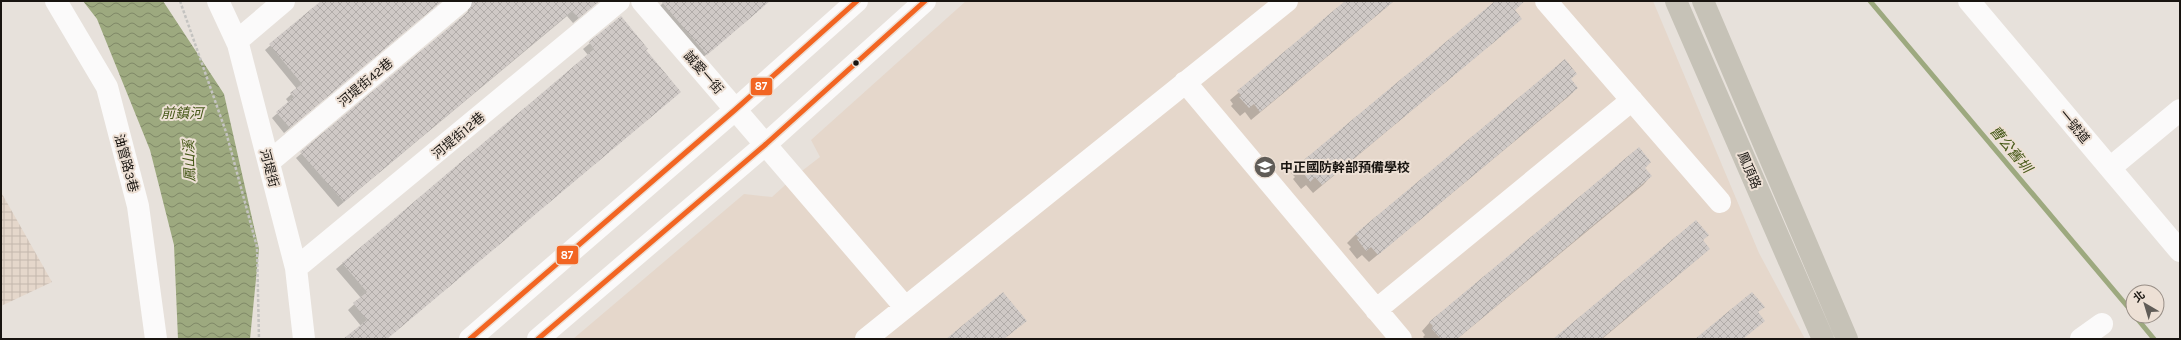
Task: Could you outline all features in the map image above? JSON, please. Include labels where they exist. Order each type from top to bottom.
[{"type":"main road","name":"鳳頂路","points":[[1676,1],[1823,339]]},
{"type":"main road","name":"鳳頂路","points":[[1703,1],[1847,339]]},
{"type":"street","name":"油管路3巷","points":[[56,1],[107,87],[138,206],[156,339]]},
{"type":"street","name":"河堤街","points":[[218,1],[237,41],[296,268],[304,339]]},
{"type":"street","points":[[237,41],[284,1]]},
{"type":"street","name":"河堤街42巷","points":[[269,162],[461,1]]},
{"type":"street","name":"河堤街12巷","points":[[296,268],[620,1]]},
{"type":"street","name":"誠愛一街","points":[[642,1],[905,306]]},
{"type":"street","points":[[470,339],[736,109],[857,1]]},
{"type":"street","points":[[538,339],[766,144],[925,1]]},
{"type":"street","points":[[866,339],[905,306],[1287,1]]},
{"type":"street","points":[[1546,1],[1720,202]]},
{"type":"street","name":"一號道","points":[[1969,1],[2180,251]]},
{"type":"street","points":[[1186,82],[1401,339]]},
{"type":"street","points":[[1376,310],[1632,100]]},
{"type":"street","points":[[2110,168],[2180,110]]},
{"type":"street","points":[[2081,339],[2102,324]]},
{"type":"path","points":[[180,1],[226,132],[257,247],[259,339]]},
{"type":"shaded area","name":"中正國防幹部預備學校","points":[[966,1],[1653,1],[1759,253],[1805,339],[573,339],[744,194],[772,197],[794,177],[820,157],[811,140]]},
{"type":"shaded area","points":[[1,192],[52,282],[1,306]]},
{"type":"water","name":"前鎮河","points":[[83,1],[163,1],[224,94],[259,249],[250,339],[178,339],[174,245],[150,150],[97,19]]},
{"type":"building","points":[[321,1],[442,1],[290,128],[276,112],[294,97],[290,93],[302,84],[269,44]]},
{"type":"building","points":[[473,1],[599,1],[579,18],[572,11],[344,202],[300,152],[469,11]]},
{"type":"building","points":[[661,1],[770,1],[707,55]]},
{"type":"building","points":[[1345,1],[1394,1],[1260,112],[1254,104],[1249,108],[1239,97],[1241,95],[1237,91]]},
{"type":"building","points":[[1495,1],[1525,1],[1515,10],[1522,19],[1322,185],[1315,177],[1310,182],[1301,170],[1303,168],[1299,164]]},
{"type":"building","points":[[621,16],[648,49],[646,50],[681,92],[387,339],[343,339],[367,320],[353,303],[367,292],[342,263],[594,49],[589,42]]},
{"type":"building","points":[[1565,59],[1577,74],[1571,79],[1578,88],[1378,255],[1371,247],[1366,251],[1355,234]]},
{"type":"building","points":[[1639,147],[1651,162],[1645,168],[1652,176],[1457,339],[1441,339],[1431,328],[1433,326],[1429,322]]},
{"type":"building","points":[[1696,220],[1709,235],[1703,240],[1710,249],[1601,339],[1553,339]]},
{"type":"building","points":[[1003,292],[1027,321],[1004,339],[946,339]]},
{"type":"building","points":[[1752,292],[1765,307],[1758,312],[1765,321],[1743,339],[1695,339]]},
{"type":"waterway","name":"曹公舊圳","points":[[1870,1],[2125,304]]},
{"type":"waterway","name":"曹公舊圳","points":[[2142,324],[2154,339]]},
{"type":"transit line","name":"87","points":[[470,339],[736,109],[857,1]]},
{"type":"transit line","name":"87","points":[[538,339],[766,144],[925,1]]},
{"type":"place","name":"中正國防幹部預備學校","points":[[1265,167]]},
{"type":"water label","name":"鳳山溪","points":[[189,161]]}]
